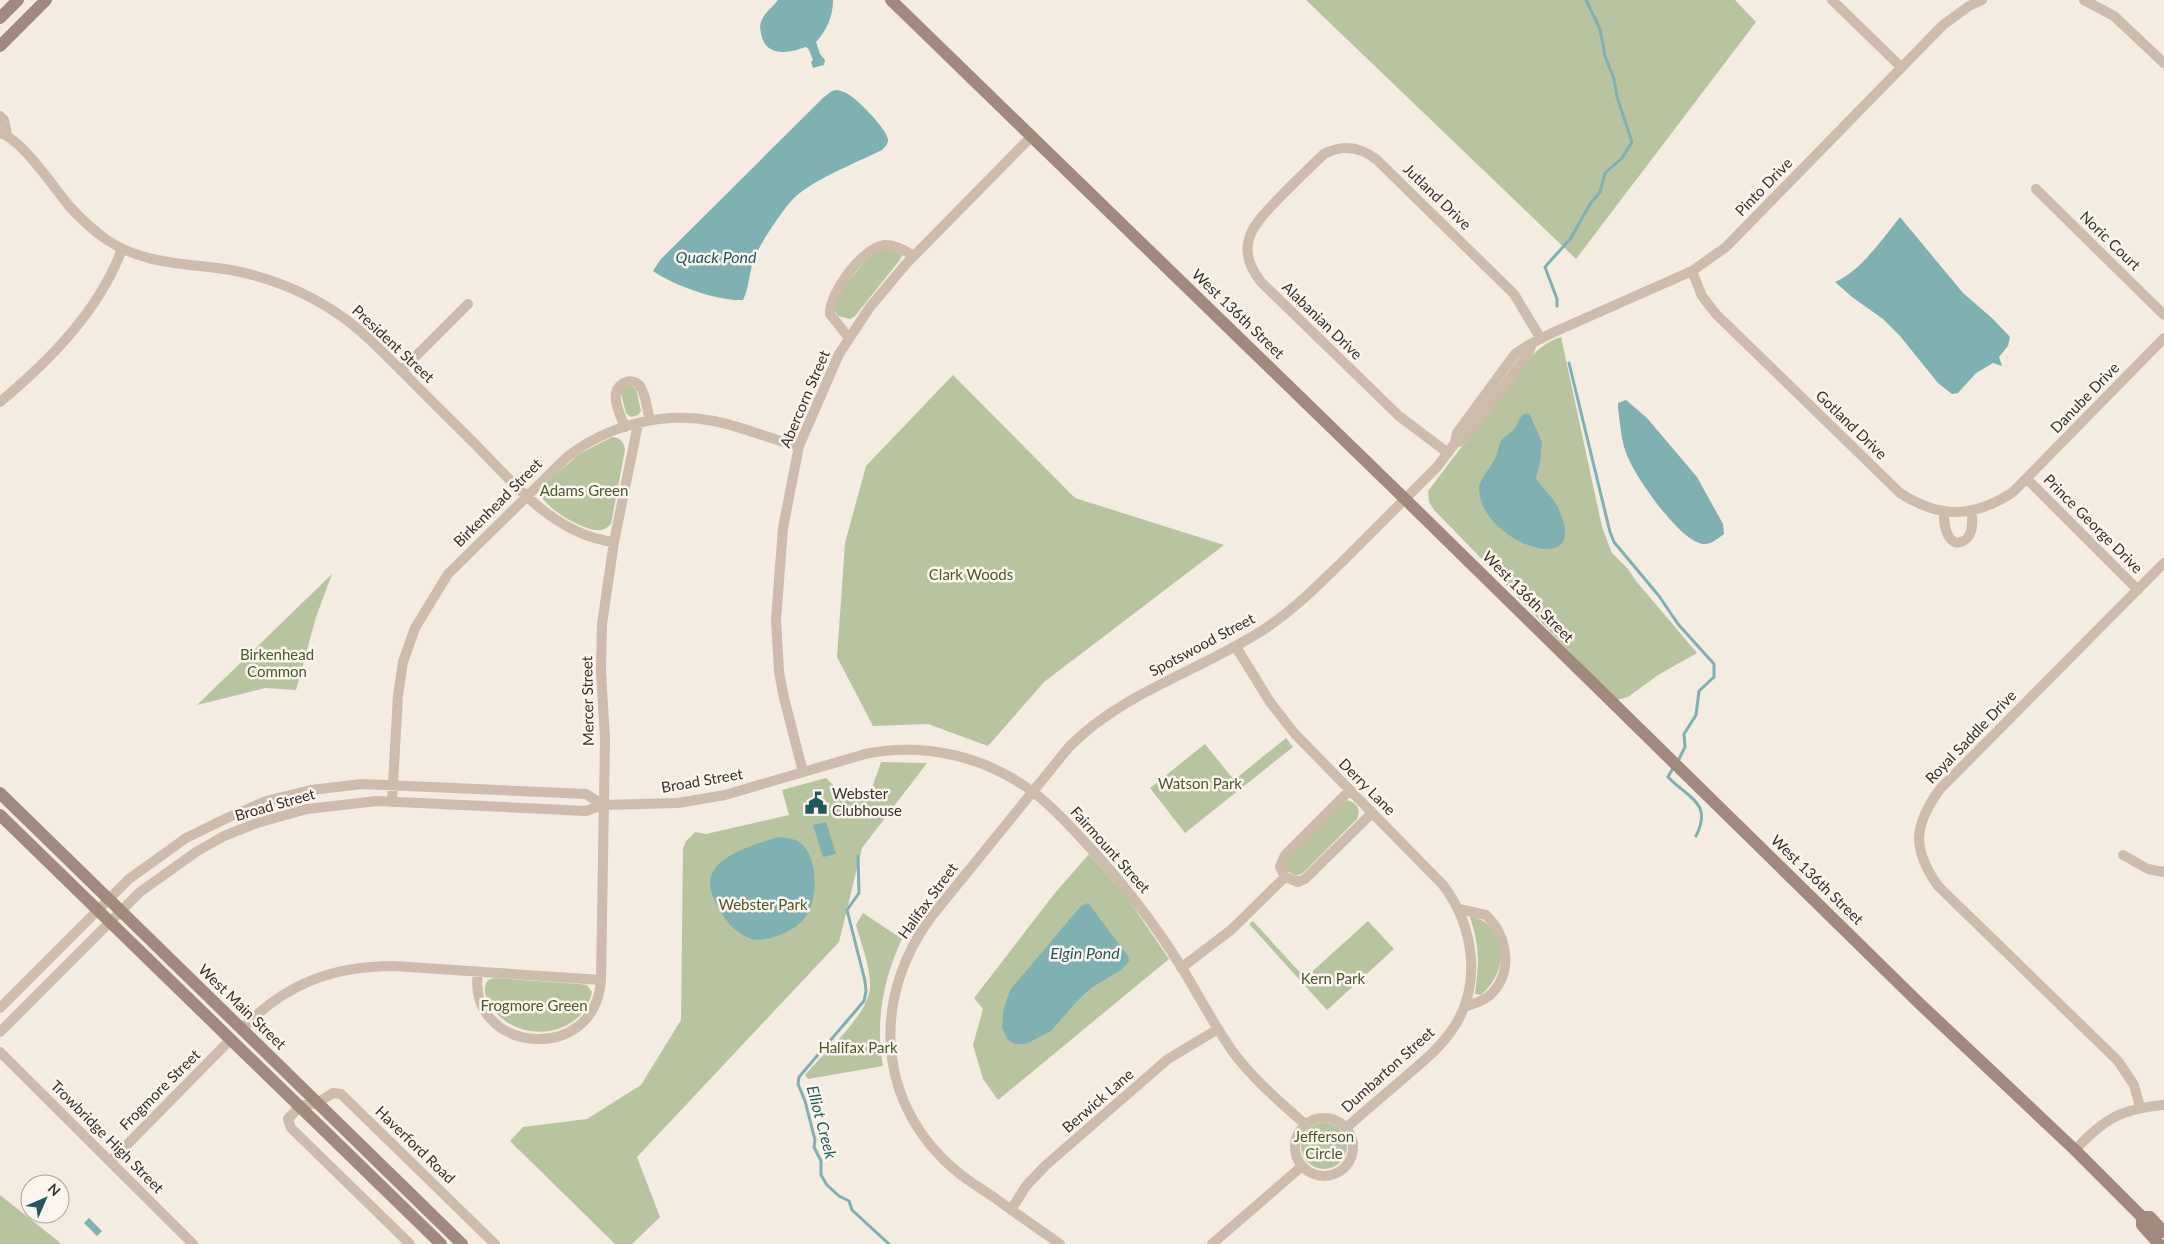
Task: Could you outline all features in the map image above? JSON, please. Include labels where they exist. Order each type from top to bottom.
[{"type":"street","points":[[0,18],[18,0]]},
{"type":"street","points":[[0,46],[46,0]]},
{"type":"street","name":"West 136th Street","points":[[891,0],[1405,499],[1976,1058],[2075,1150],[2142,1217],[2150,1218],[2164,1232]]},
{"type":"street","points":[[1832,0],[1901,67]]},
{"type":"street","name":"Pinto Drive","points":[[1405,499],[1437,467],[1448,453],[1455,443],[1457,433],[1514,354],[1522,348],[1692,271],[1726,247],[1943,25],[1969,6],[1982,0]]},
{"type":"street","points":[[2084,0],[2114,16],[2164,64]]},
{"type":"street","name":"President Street","points":[[0,116],[4,120],[4,134],[34,162],[82,219],[107,240],[122,249],[164,262],[252,275],[310,297],[345,319],[401,370],[526,496],[550,516],[570,528],[614,542]]},
{"type":"street","name":"Abercorn Street","points":[[803,772],[783,692],[776,620],[783,528],[799,446],[825,382],[849,338],[870,307],[914,256],[1031,136]]},
{"type":"street","name":"Jutland Drive","points":[[1289,189],[1318,160],[1332,150],[1356,148],[1371,155],[1514,294],[1536,342]]},
{"type":"street","name":"Alabanian Drive","points":[[1289,189],[1253,226],[1247,250],[1250,266],[1261,282],[1399,416],[1448,453]]},
{"type":"street","name":"Noric Court","points":[[2036,189],[2164,315]]},
{"type":"street","points":[[849,338],[830,314],[832,300],[840,285],[864,256],[877,247],[892,246],[914,256]]},
{"type":"street","points":[[0,402],[85,318],[106,284],[122,249]]},
{"type":"street","name":"Gotland Drive","points":[[1692,271],[1702,296],[1716,314],[1900,493],[1923,506],[1944,512],[1972,510],[1992,505],[2013,492],[2027,479]]},
{"type":"street","points":[[401,370],[468,304]]},
{"type":"street","name":"Danube Drive","points":[[2027,479],[2164,338]]},
{"type":"street","points":[[625,427],[616,392],[618,386],[624,382],[638,383],[642,388],[650,420]]},
{"type":"street","name":"Birkenhead Street","points":[[392,802],[398,694],[404,662],[415,628],[448,574],[554,469],[580,447],[612,431],[650,420],[682,418],[714,421],[799,446]]},
{"type":"street","name":"Mercer Street","points":[[601,980],[604,739],[602,631],[614,542],[638,424]]},
{"type":"street","name":"Prince George Drive","points":[[2027,479],[2138,590]]},
{"type":"street","name":"Spotswood Street","points":[[1033,791],[1069,746],[1097,721],[1148,689],[1193,670],[1268,627],[1310,593],[1405,499]]},
{"type":"street","points":[[1944,512],[1944,526],[1948,536],[1958,543],[1966,540],[1968,537],[1972,526],[1972,510]]},
{"type":"street","name":"Royal Saddle Drive","points":[[2140,1108],[2134,1085],[2118,1061],[1938,886],[1926,869],[1918,839],[1920,825],[1927,808],[1940,789],[2164,563]]},
{"type":"street","name":"Derry Lane","points":[[1236,647],[1283,720],[1349,791],[1434,875],[1451,895],[1459,909],[1471,948]]},
{"type":"street","name":"Fairmount Street","points":[[803,772],[884,750],[930,750],[951,753],[987,766],[1033,791],[1079,836],[1125,886],[1182,968],[1218,1029],[1250,1073],[1305,1124]]},
{"type":"street","name":"Broad Street","points":[[0,1032],[140,892],[178,863],[238,830],[272,818],[307,809],[364,802],[586,811],[603,805],[678,802],[725,795],[803,772]]},
{"type":"street","name":"Broad Street","points":[[0,1008],[129,879],[186,838],[259,804],[312,790],[362,784],[586,794],[603,805]]},
{"type":"street","name":"Halifax Street","points":[[1033,791],[918,934],[901,971],[894,992],[891,1013],[892,1059],[898,1083],[918,1127],[930,1144],[956,1172],[1060,1244]]},
{"type":"street","points":[[1349,791],[1285,855],[1280,867],[1285,877],[1298,882],[1305,879],[1372,813]]},
{"type":"street","name":"West Main Street","points":[[0,793],[242,1030],[308,1104],[441,1244]]},
{"type":"street","name":"West Main Street","points":[[0,815],[231,1039],[308,1104],[462,1244]]},
{"type":"street","points":[[2123,855],[2148,869],[2164,872]]},
{"type":"street","points":[[1182,968],[1230,930],[1285,877]]},
{"type":"street","points":[[1459,909],[1486,915],[1501,936],[1505,952],[1504,968],[1499,985],[1484,999],[1464,1007]]},
{"type":"street","name":"Dumbarton Street","points":[[1346,1128],[1442,1043],[1453,1029],[1464,1007],[1470,979],[1471,948]]},
{"type":"street","points":[[242,1030],[275,999],[321,976],[346,969],[367,966],[394,966],[601,980],[600,996],[591,1014],[584,1022],[564,1035],[539,1040],[515,1036],[494,1021],[480,1002],[476,990],[478,973]]},
{"type":"street","name":"Berwick Lane","points":[[1011,1210],[1026,1186],[1046,1165],[1168,1059],[1218,1029]]},
{"type":"street","name":"Frogmore Street","points":[[110,1161],[231,1039]]},
{"type":"street","name":"Trowbridge High Street","points":[[0,1052],[193,1244]]},
{"type":"street","name":"Haverford Road","points":[[308,1104],[334,1093],[341,1094],[495,1244]]},
{"type":"street","points":[[308,1104],[288,1119],[291,1128],[410,1244]]},
{"type":"street","points":[[2075,1150],[2102,1123],[2124,1112],[2164,1105]]},
{"type":"street","points":[[1316,1118],[1325,1118],[1333,1119],[1346,1128],[1353,1143],[1353,1152],[1348,1165],[1342,1170],[1325,1176],[1314,1175],[1301,1166],[1294,1149],[1299,1131],[1305,1124],[1316,1118]]},
{"type":"street","points":[[1212,1244],[1301,1166]]},
{"type":"street","name":"West 136th Street","points":[[2142,1217],[2142,1226],[2159,1244]]},
{"type":"green space","points":[[1306,0],[1735,0],[1756,22],[1576,259]]},
{"type":"green space","points":[[884,248],[899,251],[902,256],[899,261],[855,316],[850,319],[838,316],[834,309],[841,290],[871,254]]},
{"type":"green space","points":[[1561,337],[1602,527],[1612,553],[1628,569],[1697,653],[1658,675],[1628,697],[1616,700],[1434,510],[1429,502],[1428,491],[1523,366],[1544,345]]},
{"type":"green space","name":"Clark Woods","points":[[953,375],[1075,498],[1224,545],[1044,682],[988,746],[928,724],[873,726],[837,657],[845,543],[866,466]]},
{"type":"green space","points":[[627,384],[636,389],[641,411],[638,415],[631,417],[626,413],[620,390]]},
{"type":"green space","name":"Adams Green","points":[[612,437],[622,441],[625,450],[611,524],[604,529],[594,530],[576,523],[557,512],[543,499],[540,493],[542,487],[579,454]]},
{"type":"green space","name":"Birkenhead Common","points":[[332,574],[316,617],[296,690],[265,688],[197,705]]},
{"type":"green space","name":"Watson Park","points":[[1286,738],[1293,747],[1185,833],[1150,788],[1205,744],[1234,780]]},
{"type":"green space","name":"Webster Park","points":[[881,762],[927,763],[862,848],[839,942],[637,1157],[660,1217],[632,1244],[615,1244],[510,1141],[523,1127],[587,1119],[641,1085],[681,1020],[683,849],[686,841],[695,832],[706,834],[789,815],[782,790],[826,778],[843,795],[872,788]]},
{"type":"green space","points":[[1345,800],[1357,806],[1359,812],[1357,819],[1303,873],[1296,876],[1287,871],[1285,866],[1287,856]]},
{"type":"green space","points":[[1089,854],[1126,896],[1169,959],[998,1100],[983,1079],[973,1045],[983,1009],[974,998],[1055,893]]},
{"type":"green space","name":"Halifax Park","points":[[863,913],[902,939],[895,954],[882,1001],[880,1034],[883,1066],[808,1079],[805,1075],[845,1033],[863,1008],[868,996],[870,985],[869,970],[856,925]]},
{"type":"green space","points":[[1470,917],[1477,918],[1489,925],[1498,937],[1501,951],[1497,974],[1481,995],[1475,994],[1478,955],[1476,938]]},
{"type":"green space","name":"Kern Park","points":[[1253,921],[1305,978],[1368,921],[1394,949],[1327,1010],[1249,924]]},
{"type":"green space","name":"Frogmore Green","points":[[494,978],[587,985],[592,992],[586,1008],[575,1020],[561,1028],[546,1031],[530,1031],[514,1026],[501,1017],[490,1004],[485,987],[488,980]]},
{"type":"green space","name":"Jefferson Circle","points":[[1324,1123],[1337,1127],[1343,1133],[1347,1146],[1343,1159],[1337,1165],[1324,1169],[1311,1165],[1305,1159],[1301,1146],[1305,1133],[1311,1127]]},
{"type":"green space","points":[[0,1195],[20,1211],[20,1224],[37,1224],[61,1244],[0,1244]]},
{"type":"water","points":[[778,0],[833,0],[829,22],[816,42],[820,54],[825,60],[824,65],[813,68],[811,62],[813,60],[808,48],[780,52],[769,48],[765,43],[761,34],[760,24],[764,16]]},
{"type":"water","name":"Quack Pond","points":[[837,90],[853,97],[872,116],[887,135],[887,143],[882,150],[813,184],[794,198],[762,242],[755,256],[743,300],[721,298],[696,292],[653,271],[661,259],[824,97]]},
{"type":"water","points":[[1900,217],[1963,293],[1993,319],[2010,337],[2008,346],[1999,357],[2002,366],[1993,363],[1976,373],[1958,393],[1952,394],[1938,383],[1900,336],[1883,319],[1852,297],[1835,282],[1845,277],[1863,262]]},
{"type":"water","points":[[1626,400],[1647,418],[1697,477],[1723,524],[1724,534],[1714,541],[1703,544],[1693,540],[1670,519],[1646,489],[1629,461],[1622,440],[1618,403]]},
{"type":"water","points":[[1527,413],[1530,415],[1542,442],[1536,478],[1558,507],[1565,533],[1560,545],[1548,549],[1531,546],[1513,538],[1496,525],[1484,508],[1479,489],[1479,485],[1496,457],[1501,441],[1515,428],[1522,415]]},
{"type":"water","points":[[826,822],[836,854],[823,857],[813,825]]},
{"type":"water","points":[[778,837],[797,841],[808,852],[812,862],[815,883],[812,904],[803,920],[791,930],[771,938],[751,939],[736,931],[722,914],[711,890],[712,874],[717,866],[736,853]]},
{"type":"water","name":"Elgin Pond","points":[[1088,903],[1128,956],[1129,961],[1121,970],[1091,988],[1051,1031],[1026,1044],[1015,1044],[1008,1040],[1002,1028],[1003,1012],[1010,990],[1081,906]]},
{"type":"water","points":[[89,1218],[102,1231],[97,1236],[84,1223]]},
{"type":"waterway","points":[[1557,306],[1557,299],[1545,267],[1571,238],[1590,204],[1600,192],[1605,173],[1622,158],[1632,142],[1617,97],[1614,79],[1605,56],[1600,29],[1586,0]]},
{"type":"waterway","points":[[1569,363],[1614,542],[1659,596],[1678,624],[1714,664],[1714,677],[1699,691],[1696,715],[1684,734],[1685,747],[1677,763]]},
{"type":"waterway","points":[[1673,768],[1668,777],[1690,796],[1700,808],[1702,816],[1696,836]]},
{"type":"waterway","name":"Elliot Creek","points":[[858,856],[859,893],[847,910],[865,981],[864,1001],[799,1077],[798,1084],[805,1101],[815,1140],[814,1147],[821,1161],[821,1175],[827,1185],[839,1196],[849,1201],[852,1210],[889,1244]]},
{"type":"place","name":"Webster Clubhouse","points":[[816,803]]}]
